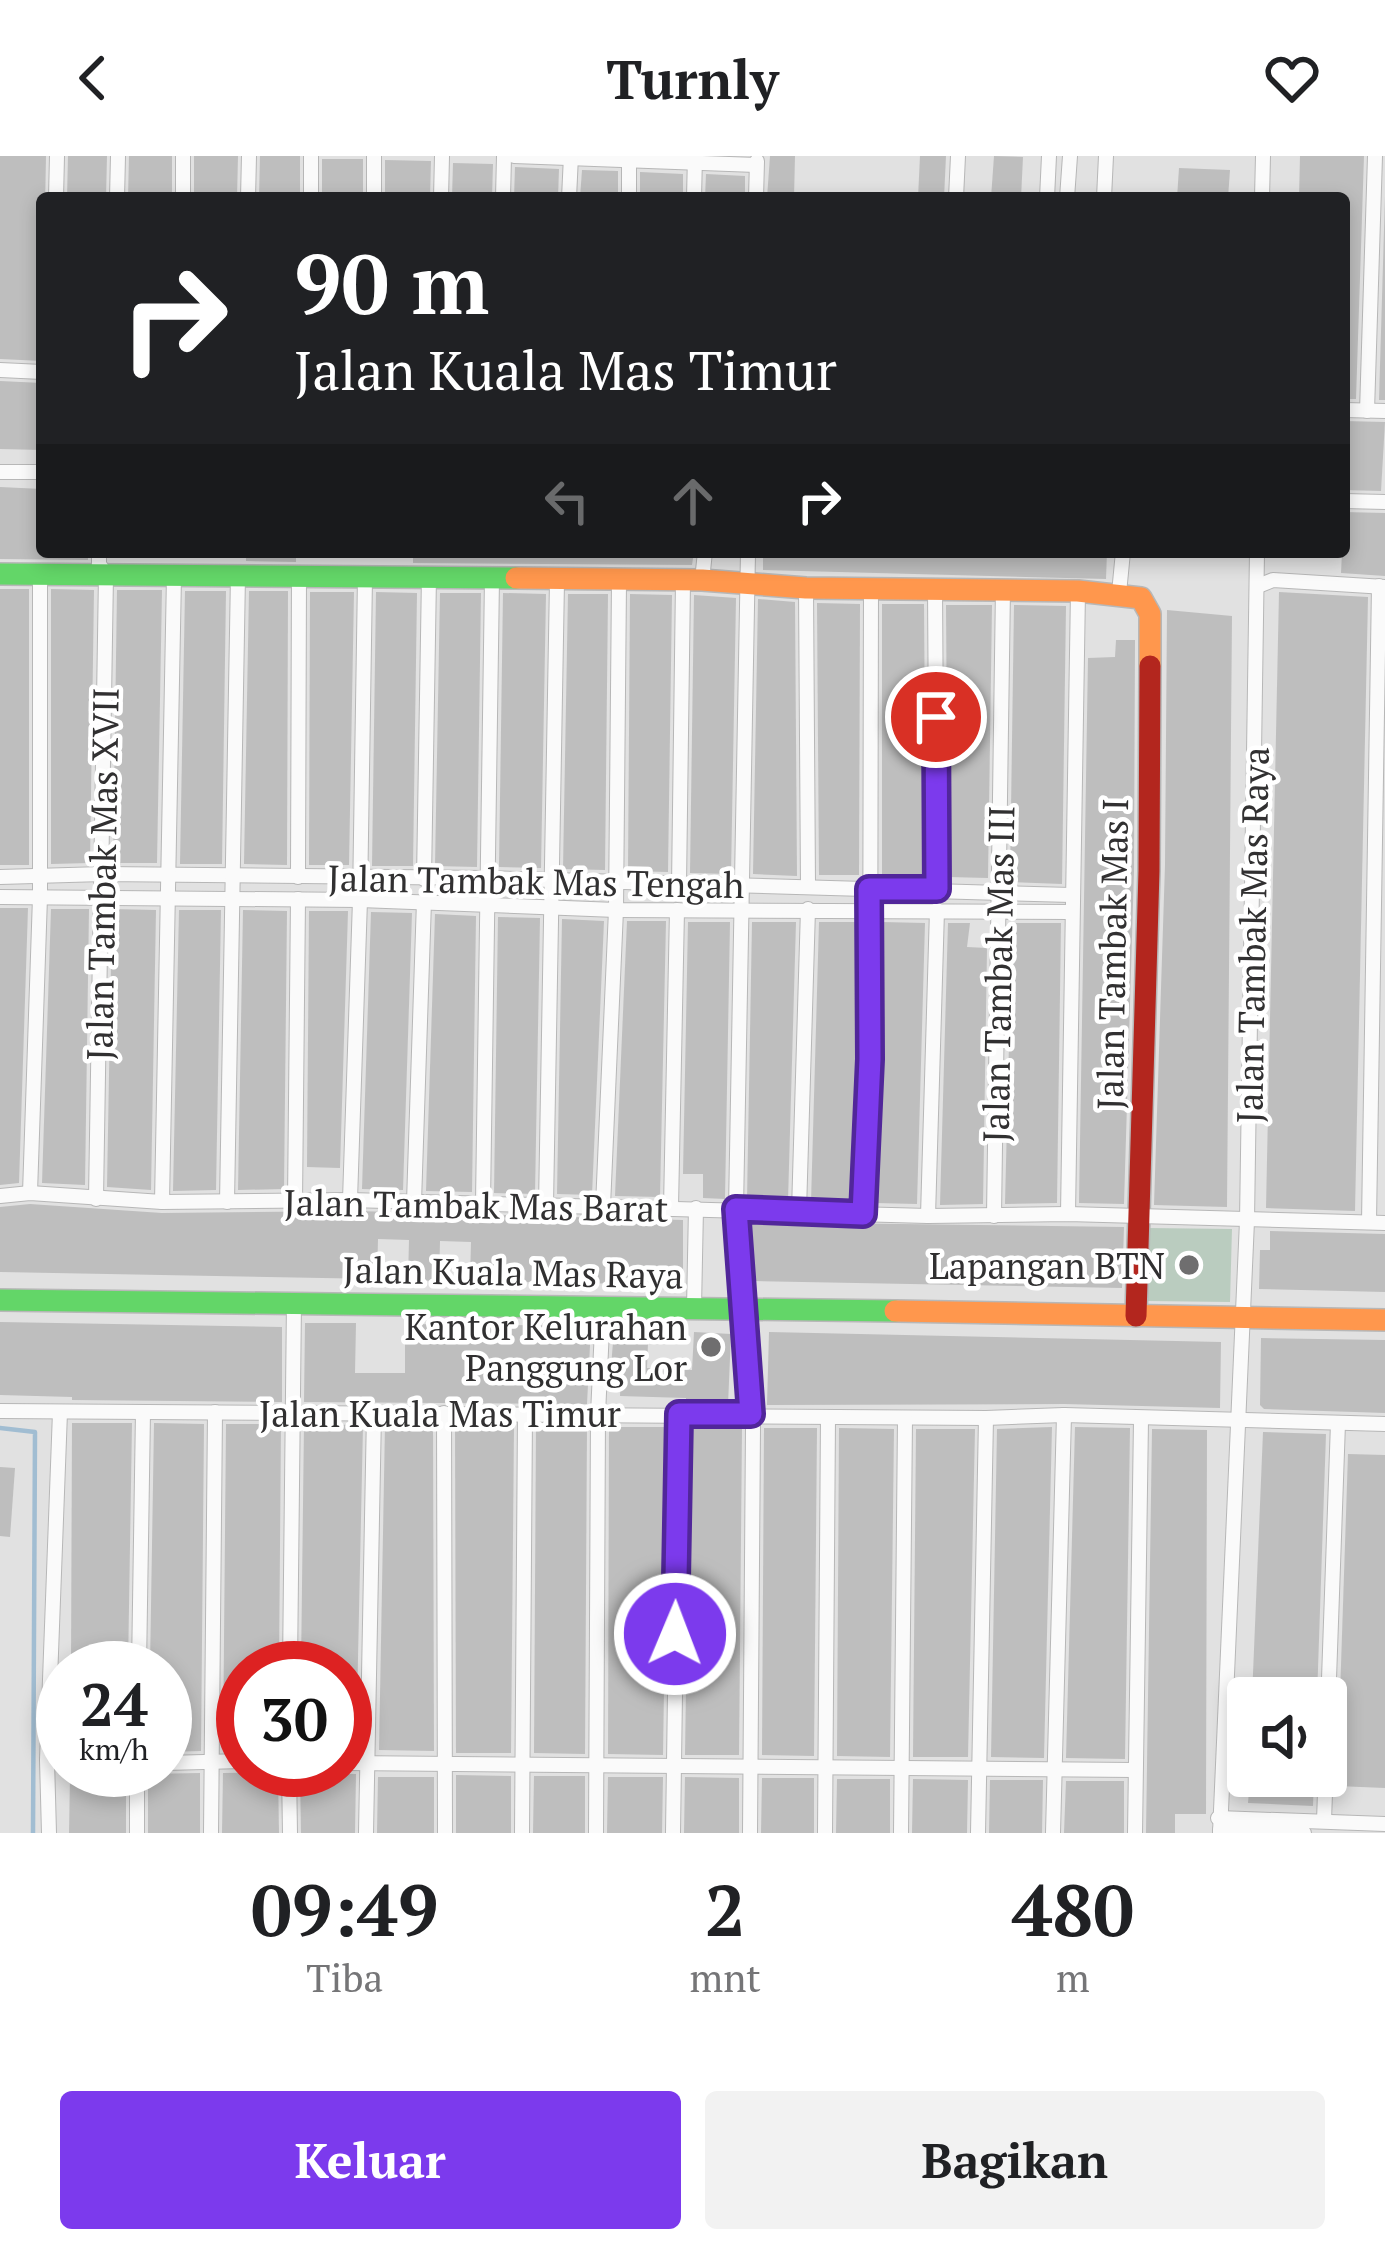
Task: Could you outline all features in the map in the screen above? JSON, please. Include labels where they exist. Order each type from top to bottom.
[{"type":"street","points":[[56,192],[57,156]]},
{"type":"street","points":[[117,192],[118,156]]},
{"type":"street","points":[[183,192],[184,156]]},
{"type":"street","points":[[248,192],[249,156]]},
{"type":"street","points":[[311,156],[311,192]]},
{"type":"street","points":[[374,156],[374,192]]},
{"type":"street","points":[[440,192],[442,156]]},
{"type":"street","points":[[503,192],[504,156]]},
{"type":"street","points":[[514,156],[756,160],[756,192]]},
{"type":"street","points":[[956,192],[958,156]]},
{"type":"street","points":[[1047,192],[1049,156]]},
{"type":"street","points":[[1067,192],[1070,156]]},
{"type":"street","points":[[1104,192],[1106,156]]},
{"type":"street","points":[[1262,192],[1263,156]]},
{"type":"street","points":[[569,192],[571,157]]},
{"type":"street","points":[[628,192],[629,159]]},
{"type":"street","points":[[694,192],[695,159]]},
{"type":"street","points":[[1367,411],[1378,165]]},
{"type":"street","points":[[0,370],[36,372]]},
{"type":"street","points":[[1350,410],[1385,411]]},
{"type":"street","points":[[0,472],[36,472]]},
{"type":"street","points":[[1350,501],[1385,502]]},
{"type":"street","name":"Jalan Tambak Mas XVII","points":[[97,1198],[106,575],[99,558]]},
{"type":"street","points":[[679,886],[693,580],[702,558]]},
{"type":"street","points":[[748,558],[736,1209],[751,1414],[750,1833]]},
{"type":"street","points":[[0,574],[693,580],[806,588],[1003,588],[1130,595],[1124,558]]},
{"type":"street","name":"Jalan Tambak Mas Raya","points":[[1219,1827],[1247,1221],[1257,558]]},
{"type":"street","points":[[30,1193],[40,897],[40,574]]},
{"type":"street","points":[[227,1202],[238,575]]},
{"type":"street","points":[[298,877],[299,575]]},
{"type":"street","points":[[162,1202],[173,576]]},
{"type":"street","points":[[424,879],[429,576]]},
{"type":"street","points":[[350,1200],[361,879],[364,577]]},
{"type":"street","points":[[483,1203],[492,578]]},
{"type":"street","points":[[1258,586],[1273,580],[1382,587],[1377,1222]]},
{"type":"street","points":[[546,1205],[556,581]]},
{"type":"street","points":[[603,1206],[616,910],[619,582]]},
{"type":"street","points":[[863,1214],[870,1059],[871,586]]},
{"type":"street","points":[[806,588],[808,886]]},
{"type":"street","name":"Jalan Tambak Mas III","points":[[994,1216],[1003,588]]},
{"type":"street","points":[[935,589],[937,889]]},
{"type":"street","points":[[1068,1214],[1078,591]]},
{"type":"street","name":"Jalan Tambak Mas I","points":[[1130,595],[1150,614],[1149,871],[1136,1316]]},
{"type":"street","name":"Jalan Tambak Mas Tengah","points":[[0,877],[486,878],[1071,895]]},
{"type":"street","name":"Jalan Tambak Mas Tengah","points":[[0,897],[424,901],[616,910],[1070,912]]},
{"type":"street","points":[[295,1202],[298,899]]},
{"type":"street","points":[[414,1202],[424,901]]},
{"type":"street","points":[[799,1210],[808,909]]},
{"type":"street","points":[[671,1208],[677,910]]},
{"type":"street","points":[[928,1216],[937,910]]},
{"type":"street","name":"Jalan Tambak Mas Barat","points":[[0,1196],[1377,1222]]},
{"type":"street","points":[[694,1308],[696,1208]]},
{"type":"street","name":"Jalan Kuala Mas Raya","points":[[0,1300],[1385,1320]]},
{"type":"street","points":[[290,1641],[294,1301]]},
{"type":"street","points":[[596,1833],[603,1308]]},
{"type":"street","name":"Jalan Kuala Mas Timur","points":[[0,1411],[1064,1415],[1385,1424]]},
{"type":"street","points":[[57,1641],[60,1412]]},
{"type":"street","points":[[139,1641],[143,1412]]},
{"type":"street","points":[[212,1833],[215,1412]]},
{"type":"street","points":[[369,1641],[374,1413]]},
{"type":"street","points":[[444,1414],[446,1833]]},
{"type":"street","points":[[521,1833],[525,1414]]},
{"type":"street","points":[[674,1833],[679,1414]]},
{"type":"street","points":[[1053,1833],[1064,1415]]},
{"type":"street","points":[[826,1833],[828,1417]]},
{"type":"street","points":[[901,1833],[905,1418]]},
{"type":"street","points":[[979,1833],[986,1418]]},
{"type":"street","points":[[1135,1833],[1142,1420]]},
{"type":"street","points":[[1324,1821],[1338,1423]]},
{"type":"street","points":[[192,1762],[216,1761]]},
{"type":"street","points":[[372,1764],[1135,1770]]},
{"type":"street","points":[[49,1833],[52,1797]]},
{"type":"street","points":[[137,1797],[137,1833]]},
{"type":"street","points":[[289,1797],[290,1833]]},
{"type":"street","points":[[366,1797],[366,1833]]},
{"type":"street","points":[[1219,1827],[1385,1823]]},
{"type":"street","points":[[1219,1827],[1304,1833]]},
{"type":"green space","name":"Lapangan BTN","points":[[1148,1228],[1232,1229],[1230,1302],[1147,1301]]},
{"type":"building","points":[[0,156],[46,156],[45,192],[36,192],[36,361],[0,359]]},
{"type":"building","points":[[68,156],[107,156],[106,192],[67,192]]},
{"type":"building","points":[[129,156],[172,156],[172,192],[128,192]]},
{"type":"building","points":[[194,156],[238,156],[237,192],[194,192]]},
{"type":"building","points":[[260,156],[300,156],[300,192],[259,192]]},
{"type":"building","points":[[770,156],[795,156],[794,192],[767,192]]},
{"type":"building","points":[[920,156],[946,156],[944,192],[918,192]]},
{"type":"building","points":[[994,156],[1023,157],[1021,192],[991,192]]},
{"type":"building","points":[[1300,156],[1364,156],[1356,399],[1350,399],[1350,192],[1299,192]]},
{"type":"building","points":[[322,159],[363,159],[363,192],[322,192]]},
{"type":"building","points":[[385,160],[431,161],[430,192],[385,192]]},
{"type":"building","points":[[453,163],[493,164],[492,192],[452,192]]},
{"type":"building","points":[[515,167],[559,169],[558,192],[514,192]]},
{"type":"building","points":[[1179,168],[1230,170],[1228,192],[1177,192]]},
{"type":"building","points":[[582,170],[618,171],[618,192],[580,192]]},
{"type":"building","points":[[640,172],[683,174],[683,192],[640,192]]},
{"type":"building","points":[[706,174],[745,176],[745,192],[705,192]]},
{"type":"building","points":[[1385,196],[1385,400],[1379,400]]},
{"type":"building","points":[[0,381],[36,383],[36,450],[0,449]]},
{"type":"building","points":[[1350,421],[1385,422],[1381,491],[1350,490]]},
{"type":"building","points":[[0,487],[36,489],[36,558],[88,560],[0,559]]},
{"type":"building","points":[[1350,512],[1385,513],[1385,576],[1341,573],[1342,558],[1350,558]]},
{"type":"building","points":[[246,558],[296,558],[296,562]]},
{"type":"building","points":[[413,558],[693,558],[692,565],[413,563]]},
{"type":"building","points":[[763,558],[1107,558],[1106,579],[763,570]]},
{"type":"building","points":[[0,589],[29,589],[29,865],[0,865]]},
{"type":"building","points":[[51,589],[94,590],[90,863],[51,864]]},
{"type":"building","points":[[117,590],[162,590],[157,863],[113,863]]},
{"type":"building","points":[[185,591],[226,591],[222,864],[180,864]]},
{"type":"building","points":[[249,591],[288,591],[287,865],[244,864]]},
{"type":"building","points":[[310,592],[354,592],[349,865],[309,865]]},
{"type":"building","points":[[376,592],[417,593],[413,866],[372,866]]},
{"type":"building","points":[[1279,592],[1368,597],[1355,1211],[1266,1208]]},
{"type":"building","points":[[440,593],[481,593],[477,867],[435,866]]},
{"type":"building","points":[[503,593],[546,594],[541,868],[499,867]]},
{"type":"building","points":[[568,594],[608,594],[605,870],[563,869]]},
{"type":"building","points":[[630,594],[672,595],[668,872],[628,871]]},
{"type":"building","points":[[694,595],[736,598],[731,874],[690,873]]},
{"type":"building","points":[[758,599],[795,602],[797,876],[753,874]]},
{"type":"building","points":[[817,603],[860,604],[859,875],[819,875]]},
{"type":"building","points":[[882,604],[924,604],[926,876],[882,878]]},
{"type":"building","points":[[946,605],[992,605],[988,878],[948,877]]},
{"type":"building","points":[[1014,605],[1066,606],[1062,884],[1011,882],[1010,878]]},
{"type":"building","points":[[1167,610],[1232,616],[1227,1207],[1154,1205]]},
{"type":"building","points":[[1116,640],[1135,640],[1124,1204],[1079,1203],[1088,658],[1115,657]]},
{"type":"building","points":[[0,908],[28,908],[19,1183],[0,1185]]},
{"type":"building","points":[[51,909],[89,909],[85,1185],[42,1183]]},
{"type":"building","points":[[112,909],[156,910],[151,1190],[107,1187]]},
{"type":"building","points":[[179,910],[221,910],[216,1190],[173,1191]]},
{"type":"building","points":[[243,910],[287,911],[284,1189],[238,1190]]},
{"type":"building","points":[[309,911],[348,911],[340,1168],[307,1167]]},
{"type":"building","points":[[371,912],[412,913],[403,1190],[362,1189]]},
{"type":"building","points":[[435,914],[476,916],[472,1192],[426,1191]]},
{"type":"building","points":[[498,917],[540,918],[535,1194],[494,1193]]},
{"type":"building","points":[[562,919],[604,921],[592,1195],[557,1194]]},
{"type":"building","points":[[627,921],[666,921],[660,1197],[615,1196]]},
{"type":"building","points":[[688,922],[730,922],[725,1199],[703,1198],[703,1174],[683,1174]]},
{"type":"building","points":[[752,922],[796,922],[788,1201],[747,1200]]},
{"type":"building","points":[[819,922],[859,922],[852,1203],[811,1202]]},
{"type":"building","points":[[882,922],[925,923],[917,1204],[875,1203]]},
{"type":"building","points":[[948,923],[970,923],[967,947],[987,948],[983,1204],[940,1205]]},
{"type":"building","points":[[1012,923],[1061,923],[1057,1203],[1005,1204]]},
{"type":"building","points":[[30,1204],[162,1213],[356,1211],[683,1220],[683,1285],[470,1281],[471,1242],[440,1241],[439,1281],[408,1280],[409,1240],[378,1239],[377,1279],[0,1272],[0,1207]]},
{"type":"building","points":[[750,1222],[1124,1227],[1122,1288],[753,1281]]},
{"type":"building","points":[[1270,1231],[1385,1234],[1385,1292],[1259,1289],[1260,1250],[1270,1250]]},
{"type":"building","points":[[0,1322],[282,1327],[282,1402],[0,1395]]},
{"type":"building","points":[[305,1323],[356,1323],[355,1373],[405,1373],[405,1324],[591,1326],[587,1404],[304,1402]]},
{"type":"building","points":[[694,1332],[731,1334],[728,1405],[620,1396],[621,1368],[611,1367],[613,1342],[648,1343],[647,1368],[692,1370]]},
{"type":"building","points":[[769,1332],[1221,1342],[1220,1408],[767,1405]]},
{"type":"building","points":[[1261,1338],[1385,1340],[1385,1413],[1264,1409],[1260,1405]]},
{"type":"building","points":[[72,1423],[132,1423],[128,1641],[71,1641]]},
{"type":"building","points":[[154,1423],[204,1424],[201,1751],[192,1751],[192,1641],[150,1641]]},
{"type":"building","points":[[226,1424],[281,1424],[279,1641],[224,1641]]},
{"type":"building","points":[[304,1424],[363,1425],[358,1641],[301,1641]]},
{"type":"building","points":[[385,1425],[433,1425],[434,1751],[379,1750]]},
{"type":"building","points":[[455,1425],[514,1426],[511,1753],[456,1753]]},
{"type":"building","points":[[536,1426],[587,1426],[585,1754],[534,1753]]},
{"type":"building","points":[[609,1427],[668,1427],[663,1755],[608,1754]]},
{"type":"building","points":[[690,1427],[742,1428],[739,1755],[685,1755]]},
{"type":"building","points":[[1052,1427],[1044,1758],[991,1757],[997,1429]]},
{"type":"building","points":[[1075,1427],[1130,1428],[1125,1759],[1066,1758]]},
{"type":"building","points":[[764,1428],[817,1428],[814,1756],[762,1755]]},
{"type":"building","points":[[839,1428],[894,1429],[890,1757],[837,1756]]},
{"type":"building","points":[[916,1429],[975,1429],[968,1757],[913,1757]]},
{"type":"building","points":[[1152,1429],[1207,1430],[1206,1814],[1175,1814],[1175,1833],[1146,1833]]},
{"type":"building","points":[[1263,1432],[1326,1434],[1318,1677],[1253,1677]]},
{"type":"building","points":[[1348,1454],[1385,1455],[1385,1788],[1347,1786],[1347,1677],[1341,1677]]},
{"type":"building","points":[[0,1467],[15,1468],[10,1537],[0,1536]]},
{"type":"building","points":[[192,1773],[200,1773],[200,1833],[148,1833],[148,1797],[192,1797]]},
{"type":"building","points":[[456,1775],[511,1776],[511,1833],[456,1833]]},
{"type":"building","points":[[534,1776],[585,1776],[585,1833],[533,1833]]},
{"type":"building","points":[[378,1777],[434,1777],[434,1833],[377,1833]]},
{"type":"building","points":[[608,1777],[663,1777],[662,1833],[607,1833]]},
{"type":"building","points":[[685,1777],[739,1778],[739,1833],[684,1833]]},
{"type":"building","points":[[762,1778],[814,1778],[814,1833],[761,1833]]},
{"type":"building","points":[[837,1779],[890,1779],[890,1833],[836,1833]]},
{"type":"building","points":[[913,1779],[968,1780],[967,1833],[912,1833]]},
{"type":"building","points":[[990,1780],[1043,1780],[1042,1833],[989,1833]]},
{"type":"building","points":[[1066,1781],[1124,1781],[1124,1833],[1064,1833]]},
{"type":"building","points":[[70,1797],[126,1797],[126,1833],[69,1833]]},
{"type":"building","points":[[223,1797],[278,1797],[279,1833],[222,1833]]},
{"type":"building","points":[[300,1797],[356,1797],[355,1833],[301,1833]]},
{"type":"building","points":[[1248,1797],[1313,1797],[1313,1806],[1248,1803]]},
{"type":"waterway","points":[[0,1428],[35,1432],[33,1833]]},
{"type":"traffic: fast","points":[[0,574],[516,578]]},
{"type":"traffic: fast","points":[[0,1300],[895,1311]]},
{"type":"traffic: slow","points":[[516,578],[1078,591],[1141,598],[1150,614],[1150,666]]},
{"type":"traffic: slow","points":[[895,1311],[1385,1320]]},
{"type":"traffic: jam","points":[[1136,1316],[1150,666]]},
{"type":"place","name":"Lapangan BTN","points":[[1189,1265]]},
{"type":"place","name":"Kantor Kelurahan Panggung Lor","points":[[711,1347]]},
{"type":"route","points":[[675,1634],[679,1414],[751,1414],[736,1209],[863,1214],[870,1059],[869,889],[937,889],[936,717]]}]
